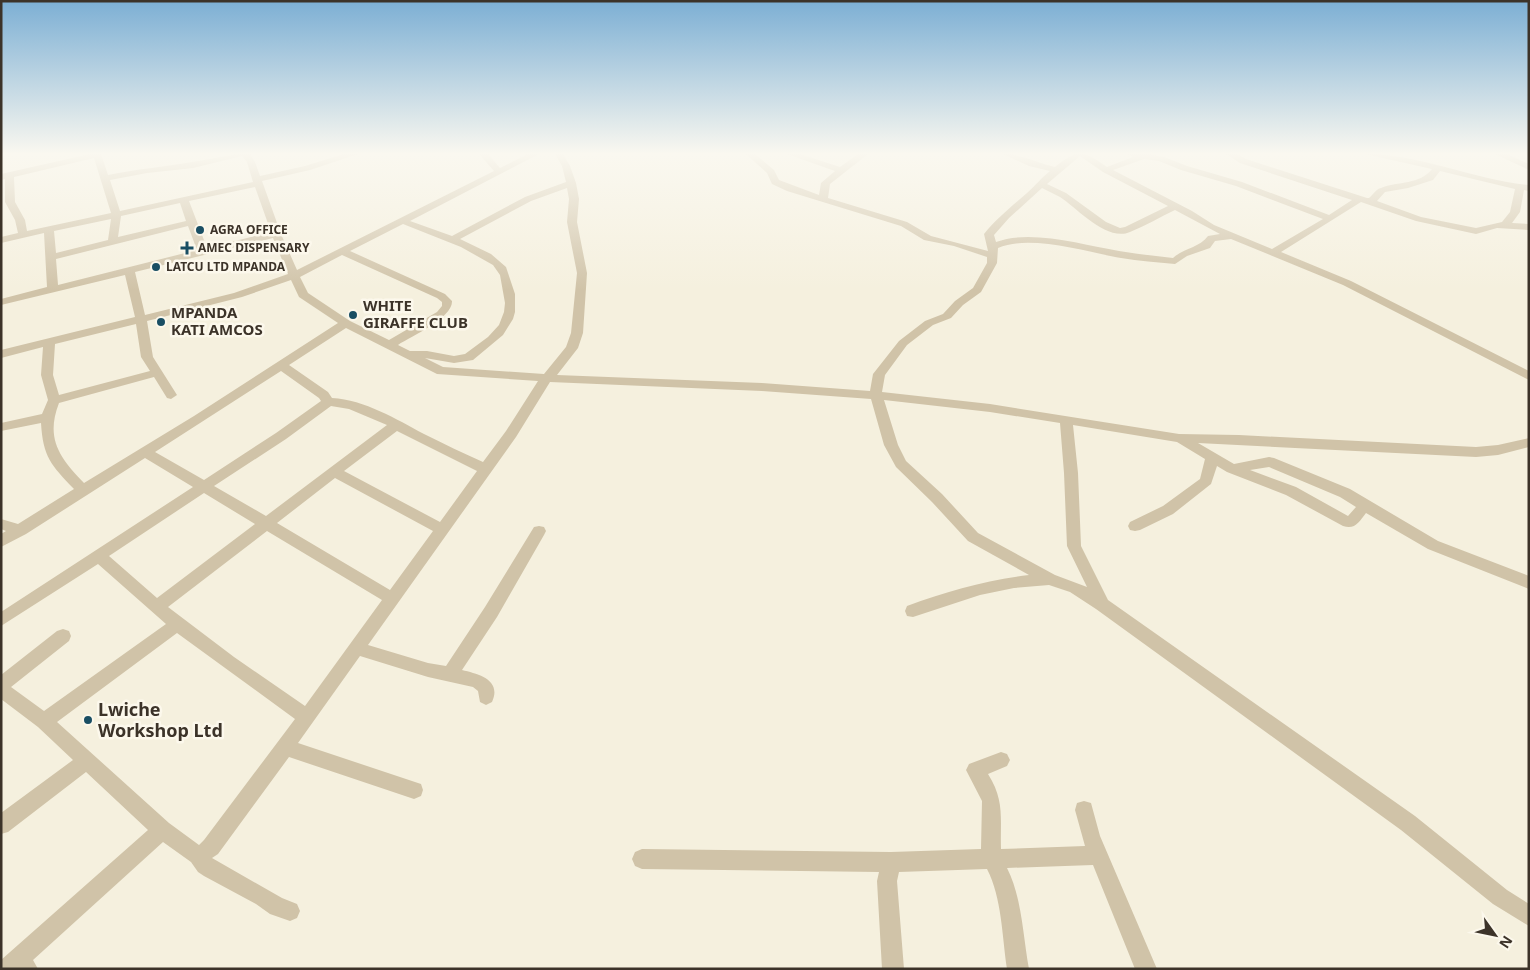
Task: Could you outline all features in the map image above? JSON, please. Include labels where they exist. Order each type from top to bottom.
[{"type":"street","points":[[9,199],[20,220],[23,236]]},
{"type":"street","points":[[111,199],[116,214],[113,241]]},
{"type":"street","points":[[1,240],[182,199]]},
{"type":"street","points":[[183,199],[203,252]]},
{"type":"street","points":[[264,199],[293,276],[303,295],[346,323],[440,371],[876,395],[990,408],[1179,438],[1476,452],[1498,450],[1529,442]]},
{"type":"street","points":[[1,354],[49,344],[238,295],[293,276],[446,199]]},
{"type":"street","points":[[451,240],[527,199]]},
{"type":"street","points":[[1,689],[44,721],[162,830],[191,852],[200,854],[211,847],[486,469],[511,434],[539,388],[572,348],[577,333],[582,273],[572,222],[574,199]]},
{"type":"street","points":[[1024,199],[989,234],[993,252],[992,263],[977,290],[959,303],[947,316],[929,323],[903,343],[880,374],[876,395],[891,445],[901,464],[937,498],[973,537],[1050,579],[1075,588],[1102,604],[1400,818],[1500,897],[1529,916]]},
{"type":"street","points":[[1068,199],[1092,218],[1120,231],[1128,230],[1138,223],[1175,206]]},
{"type":"street","points":[[1162,199],[1230,236],[1347,284],[1529,376]]},
{"type":"street","points":[[1277,199],[1330,218]]},
{"type":"street","points":[[1358,199],[1419,219],[1476,231],[1497,225],[1529,227]]},
{"type":"street","points":[[1272,253],[1362,201],[1374,199]]},
{"type":"street","points":[[1505,225],[1515,212],[1520,199]]},
{"type":"street","points":[[823,200],[904,224],[928,238],[993,252],[1012,239],[1032,242],[1041,241],[1122,255],[1175,261],[1183,254],[1206,246],[1212,238],[1230,236]]},
{"type":"street","points":[[403,221],[485,255],[498,263],[503,270],[510,295],[506,323],[494,338],[469,357],[452,360],[420,353],[407,354]]},
{"type":"street","points":[[50,257],[192,222]]},
{"type":"street","points":[[49,230],[53,290]]},
{"type":"street","points":[[1,302],[276,234]]},
{"type":"street","points":[[343,252],[441,296],[447,301],[447,306],[441,314],[389,345]]},
{"type":"street","points":[[129,270],[141,320],[147,356],[171,394]]},
{"type":"street","points":[[1,541],[206,414],[346,323]]},
{"type":"street","points":[[49,344],[47,375],[54,400],[47,417],[49,444],[58,464],[83,490]]},
{"type":"street","points":[[280,366],[324,395],[328,402]]},
{"type":"street","points":[[54,400],[156,373]]},
{"type":"street","points":[[1,620],[281,436],[328,402],[358,408],[397,424],[428,442],[486,469]]},
{"type":"street","points":[[1,427],[47,417]]},
{"type":"street","points":[[1066,420],[1071,473],[1074,546],[1102,604]]},
{"type":"street","points":[[158,606],[264,523],[397,424]]},
{"type":"street","points":[[1179,438],[1232,469],[1299,495],[1348,522],[1352,522],[1366,505]]},
{"type":"street","points":[[144,451],[203,488],[391,598]]},
{"type":"street","points":[[1135,526],[1168,510],[1206,481],[1212,458]]},
{"type":"street","points":[[1232,469],[1271,462],[1345,492],[1433,545],[1529,584]]},
{"type":"street","points":[[334,472],[441,529]]},
{"type":"street","points":[[1,524],[21,530]]},
{"type":"street","points":[[450,674],[492,612],[539,531]]},
{"type":"street","points":[[99,556],[177,624],[307,717]]},
{"type":"street","points":[[913,611],[934,602],[996,586],[1026,580],[1050,579]]},
{"type":"street","points":[[44,721],[177,624]]},
{"type":"street","points":[[1,685],[63,636]]},
{"type":"street","points":[[355,648],[428,670],[478,681],[486,688],[486,697]]},
{"type":"street","points":[[285,747],[414,790]]},
{"type":"street","points":[[1001,760],[975,770],[989,793],[991,801],[991,848],[993,860],[1002,878],[1018,969]]},
{"type":"street","points":[[1,825],[86,761]]},
{"type":"street","points":[[1084,810],[1091,837],[1146,969]]},
{"type":"street","points":[[17,966],[162,830]]},
{"type":"street","points":[[197,854],[204,865],[263,897],[277,907],[290,911]]},
{"type":"street","points":[[642,859],[891,862],[1099,855]]},
{"type":"street","points":[[891,862],[887,881],[894,969]]},
{"type":"place","name":"AGRA OFFICE","points":[[200,230]]},
{"type":"place","name":"AMEC DISPENSARY","points":[[187,248]]},
{"type":"place","name":"LATCU LTD MPANDA","points":[[156,267]]},
{"type":"place","name":"WHITE GIRAFFE CLUB","points":[[353,315]]},
{"type":"place","name":"MPANDA KATI AMCOS","points":[[161,322]]},
{"type":"place","name":"Lwiche Workshop Ltd","points":[[88,720]]}]
